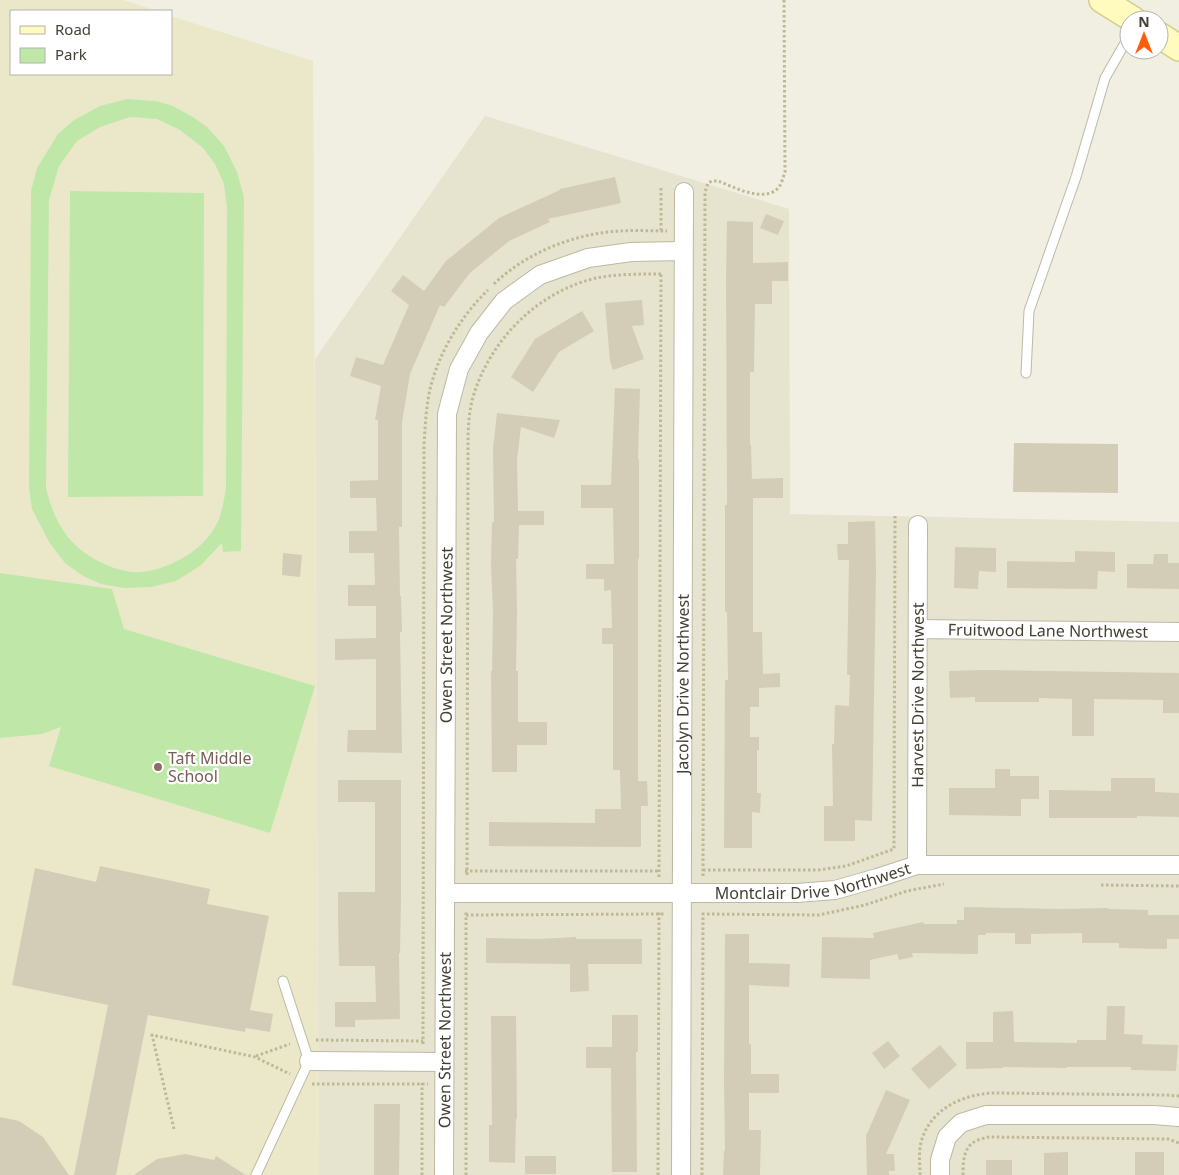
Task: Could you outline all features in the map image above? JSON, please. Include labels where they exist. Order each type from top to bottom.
[{"type":"main road","points":[[1102,0],[1119,11]]},
{"type":"street","name":"Jacolyn Drive Northwest","points":[[681,1175],[684,192]]},
{"type":"street","name":"Owen Street Northwest","points":[[444,1175],[447,414],[459,369],[479,333],[504,301],[540,275],[588,258],[631,252],[683,251]]},
{"type":"street","name":"Harvest Drive Northwest","points":[[917,865],[918,525]]},
{"type":"street","name":"Fruitwood Lane Northwest","points":[[918,629],[1179,632]]},
{"type":"street","name":"Montclair Drive Northwest","points":[[445,893],[797,893],[834,890],[917,865],[1179,865]]},
{"type":"street","points":[[309,1061],[444,1062]]},
{"type":"street","points":[[940,1175],[940,1160],[947,1138],[961,1123],[986,1115],[1154,1115],[1179,1117]]},
{"type":"lane","points":[[1026,373],[1028,311],[1076,177],[1105,78],[1119,54]]},
{"type":"lane","points":[[256,1175],[309,1061],[283,981]]},
{"type":"path","points":[[703,877],[705,192],[708,183],[712,181],[762,195],[775,191],[780,186],[784,172],[784,0]]},
{"type":"path","points":[[661,188],[661,239]]},
{"type":"path","points":[[659,877],[661,265]]},
{"type":"path","points":[[467,881],[468,450],[473,398],[483,372],[502,339],[518,321],[550,297],[571,286],[594,279],[621,275],[661,274]]},
{"type":"path","points":[[697,870],[799,871],[832,868],[846,866],[894,849],[895,516]]},
{"type":"path","points":[[457,871],[665,871]]},
{"type":"path","points":[[702,1175],[703,914],[819,915],[865,905],[907,891],[945,884]]},
{"type":"path","points":[[1100,885],[1179,886]]},
{"type":"path","points":[[466,905],[466,1175]]},
{"type":"path","points":[[658,1175],[659,907]]},
{"type":"path","points":[[466,915],[665,914]]},
{"type":"path","points":[[174,1129],[152,1035],[255,1057],[313,1084],[434,1084]]},
{"type":"path","points":[[422,1078],[422,1175]]},
{"type":"path","points":[[963,1175],[963,1161],[967,1150],[974,1141],[989,1138],[1168,1139],[1179,1143]]},
{"type":"shaded area","name":"Taft Middle School","points":[[0,0],[123,0],[155,10],[10,10],[10,75],[172,75],[172,16],[313,61],[319,1175],[0,1175]]},
{"type":"shaded area","points":[[485,116],[789,209],[790,514],[1179,522],[1179,1175],[319,1175],[315,359]]},
{"type":"green space","points":[[127,99],[156,101],[173,106],[193,117],[207,127],[224,146],[237,172],[244,197],[241,551],[223,552],[222,543],[200,566],[176,581],[151,587],[124,588],[101,584],[83,576],[65,563],[49,542],[32,509],[29,487],[31,191],[37,168],[58,134],[74,120],[100,106]],"holes":[[[130,117],[157,119],[180,130],[203,148],[215,164],[224,184],[227,208],[226,489],[217,523],[203,543],[184,557],[166,566],[150,571],[133,572],[104,564],[78,547],[58,522],[46,488],[49,200],[59,166],[77,141],[100,127]]]},
{"type":"green space","points":[[70,191],[204,193],[203,496],[68,497]]},
{"type":"green space","points":[[0,573],[112,589],[124,629],[315,686],[270,833],[49,766],[61,727],[42,734],[0,738]]},
{"type":"building","points":[[615,177],[621,203],[548,219],[550,222],[509,241],[470,273],[444,307],[440,305],[410,374],[402,422],[402,527],[399,527],[402,632],[400,632],[402,753],[347,752],[348,730],[376,730],[376,659],[335,660],[335,639],[376,638],[376,606],[348,606],[348,585],[375,585],[374,553],[349,553],[349,531],[377,531],[376,498],[350,498],[350,481],[378,480],[378,420],[375,420],[381,386],[350,376],[356,357],[383,365],[409,305],[391,291],[403,275],[424,291],[446,261],[499,218],[560,189]]},
{"type":"building","points":[[766,214],[784,221],[778,235],[760,228]]},
{"type":"building","points":[[727,221],[753,222],[753,263],[788,262],[788,281],[772,281],[772,304],[755,304],[754,372],[750,372],[752,479],[783,478],[783,498],[753,498],[753,632],[762,632],[763,674],[780,673],[780,687],[759,688],[759,707],[750,707],[750,737],[759,737],[759,750],[757,750],[757,793],[761,793],[760,813],[752,812],[752,848],[724,848],[725,680],[728,680],[727,612],[725,612]]},
{"type":"building","points":[[642,300],[644,325],[632,326],[644,359],[613,370],[610,361],[605,303]]},
{"type":"building","points":[[582,311],[594,331],[559,352],[533,392],[511,377],[535,339]]},
{"type":"building","points":[[615,388],[640,389],[638,459],[638,781],[647,781],[648,806],[641,806],[641,847],[489,846],[489,822],[595,823],[595,809],[621,809],[620,770],[613,770],[613,644],[602,644],[602,628],[612,628],[611,590],[604,591],[604,579],[586,579],[586,564],[614,564],[613,508],[581,508],[581,485],[611,485]]},
{"type":"building","points":[[497,413],[560,420],[554,438],[521,427],[517,460],[518,511],[544,511],[544,525],[519,525],[518,559],[516,559],[518,722],[547,722],[547,745],[517,745],[517,772],[492,772],[491,671],[493,612],[491,565],[492,522],[494,522],[493,448]]},
{"type":"building","points":[[1014,443],[1118,444],[1118,493],[1013,492]]},
{"type":"building","points":[[875,521],[872,821],[855,820],[855,841],[824,841],[824,806],[833,806],[832,744],[834,744],[835,705],[849,706],[850,675],[847,675],[849,560],[838,560],[837,544],[848,544],[848,522]]},
{"type":"building","points":[[955,547],[996,548],[996,572],[979,571],[978,589],[954,588]]},
{"type":"building","points":[[1075,551],[1115,552],[1115,572],[1098,571],[1097,589],[1007,588],[1007,561],[1075,562]]},
{"type":"building","points":[[283,553],[302,555],[300,577],[282,575]]},
{"type":"building","points":[[1154,554],[1168,554],[1168,563],[1179,563],[1179,589],[1127,588],[1127,564],[1153,564]]},
{"type":"building","points":[[949,671],[1179,673],[1179,713],[1163,713],[1163,700],[1094,699],[1094,736],[1072,736],[1072,699],[1039,698],[1039,702],[975,702],[975,697],[950,698]]},
{"type":"building","points":[[995,769],[1010,769],[1010,776],[1039,776],[1039,799],[1021,799],[1021,816],[949,815],[949,788],[995,788]]},
{"type":"building","points":[[1111,778],[1155,778],[1155,792],[1179,793],[1179,817],[1049,818],[1049,790],[1111,791]]},
{"type":"building","points":[[338,780],[401,780],[400,1019],[355,1020],[355,1027],[335,1027],[335,1002],[376,1002],[375,966],[339,966],[338,892],[375,892],[375,802],[338,802]]},
{"type":"building","points":[[100,866],[210,889],[207,904],[269,916],[250,1010],[273,1014],[270,1032],[246,1028],[245,1032],[148,1015],[116,1175],[74,1175],[108,1005],[12,985],[35,868],[96,882]]},
{"type":"building","points":[[964,907],[1148,910],[1148,915],[1179,915],[1179,939],[1167,939],[1167,949],[1119,948],[1119,943],[1082,943],[1082,933],[1031,934],[1031,944],[1015,944],[1015,933],[986,933],[986,935],[978,935],[978,954],[912,953],[913,957],[899,960],[897,954],[870,960],[870,979],[821,978],[822,937],[874,938],[873,933],[923,922],[924,924],[957,924],[957,920],[964,920]]},
{"type":"building","points":[[725,934],[749,934],[749,963],[790,964],[789,987],[749,985],[751,1074],[779,1074],[779,1093],[749,1093],[749,1130],[761,1130],[760,1175],[723,1175],[725,1151]]},
{"type":"building","points":[[576,937],[576,939],[642,939],[642,964],[588,964],[589,991],[570,992],[570,964],[486,963],[486,938],[539,939]]},
{"type":"building","points":[[1107,1006],[1125,1006],[1124,1034],[1143,1035],[1142,1044],[1178,1045],[1176,1071],[1131,1070],[1131,1067],[1003,1067],[966,1069],[966,1042],[993,1042],[993,1012],[1013,1011],[1014,1042],[1077,1043],[1077,1040],[1106,1040]]},
{"type":"building","points":[[612,1015],[638,1015],[638,1052],[636,1052],[637,1172],[612,1172],[611,1068],[586,1068],[586,1047],[612,1047]]},
{"type":"building","points":[[491,1016],[516,1016],[517,1119],[515,1163],[489,1162],[489,1125],[492,1125]]},
{"type":"building","points":[[888,1041],[900,1056],[884,1069],[872,1053]]},
{"type":"building","points":[[940,1045],[957,1065],[929,1089],[911,1069]]},
{"type":"building","points":[[886,1090],[910,1100],[886,1154],[894,1154],[895,1171],[889,1171],[889,1175],[867,1175],[866,1136]]},
{"type":"building","points":[[374,1104],[400,1104],[399,1175],[374,1175]]},
{"type":"building","points":[[0,1117],[19,1121],[43,1137],[69,1175],[0,1175]]},
{"type":"building","points":[[1068,1152],[1068,1175],[1044,1175],[1044,1153]]},
{"type":"building","points":[[1135,1152],[1164,1152],[1164,1175],[1135,1175]]},
{"type":"building","points":[[185,1154],[214,1160],[216,1156],[246,1175],[134,1175],[157,1159]]},
{"type":"building","points":[[525,1156],[556,1156],[556,1174],[525,1174]]},
{"type":"building","points":[[986,1160],[1012,1160],[1012,1175],[986,1175]]},
{"type":"place","name":"Taft Middle School","points":[[158,767]]}]
